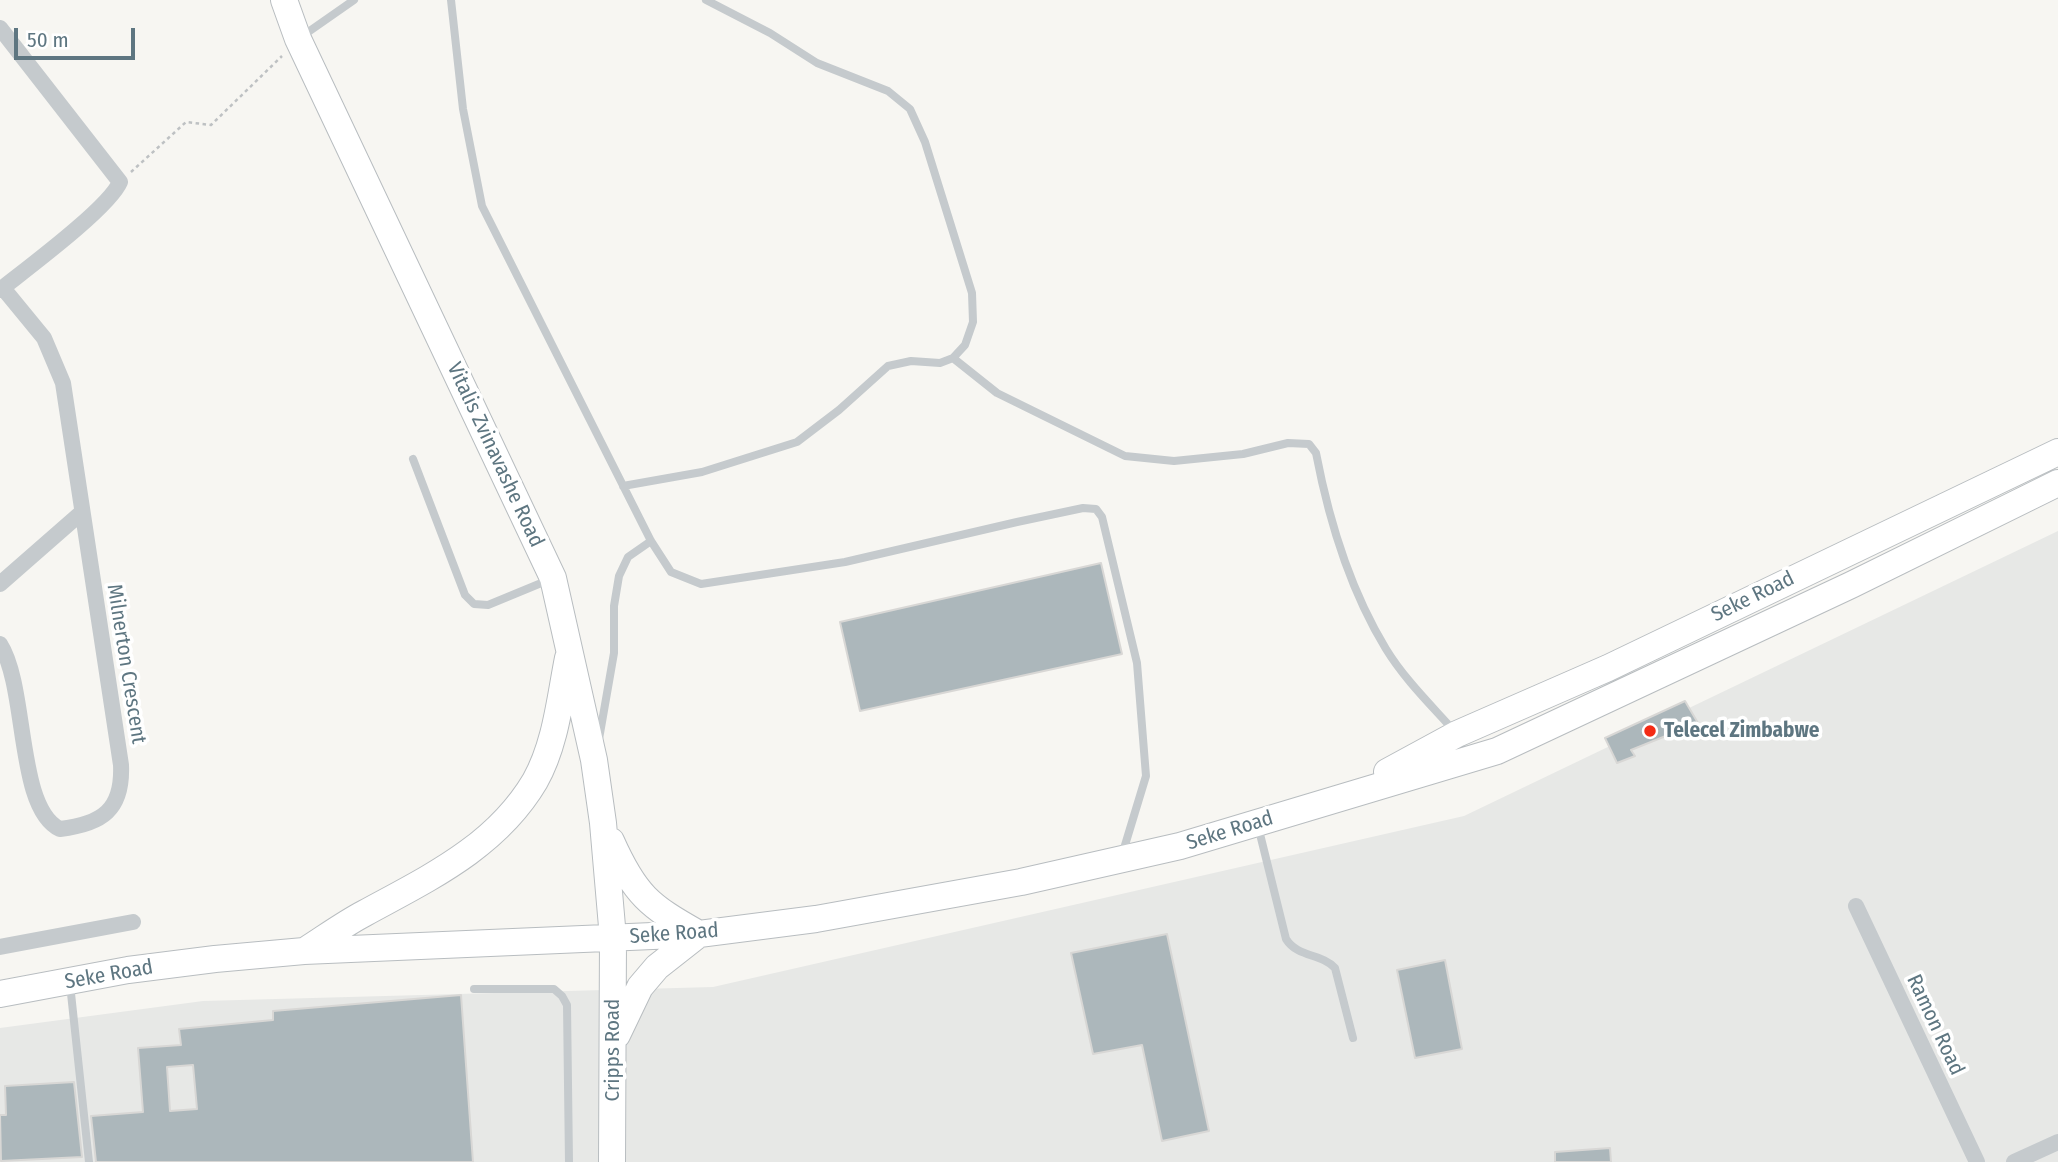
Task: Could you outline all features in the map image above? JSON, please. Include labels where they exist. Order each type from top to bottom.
[{"type":"main road","name":"Vitalis Zvinavashe Road","points":[[284,0],[298,39],[554,578],[594,760],[603,823],[613,938]]},
{"type":"main road","name":"Seke Road","points":[[1336,799],[1457,734],[1608,668],[2058,452]]},
{"type":"main road","name":"Seke Road","points":[[0,995],[70,981],[215,959],[304,951],[699,934],[816,919],[1021,882],[1180,846],[1497,751],[1851,585],[2058,483]]},
{"type":"main road","points":[[304,951],[362,915],[442,872],[483,842],[513,812],[536,779],[552,736],[570,646]]},
{"type":"main road","points":[[603,823],[621,864],[640,893],[654,909],[699,934],[657,967],[640,987],[613,1043]]},
{"type":"main road","name":"Cripps Road","points":[[612,1162],[613,938]]},
{"type":"street","points":[[0,28],[119,179],[119,186],[107,199],[2,289]]},
{"type":"street","name":"Milnerton Crescent","points":[[0,644],[12,665],[32,785],[46,820],[60,829],[107,814],[117,802],[122,786],[121,765],[63,383],[44,338],[2,289]]},
{"type":"street","points":[[0,584],[81,513]]},
{"type":"street","name":"Ramon Road","points":[[1856,906],[1977,1162]]},
{"type":"street","points":[[0,947],[133,922]]},
{"type":"street","points":[[2014,1162],[2058,1142]]},
{"type":"lane","points":[[298,39],[354,0]]},
{"type":"lane","points":[[451,0],[463,109],[482,206],[651,541],[671,572],[701,584],[845,562],[1083,508],[1096,509],[1102,517],[1137,663],[1146,776],[1120,860]]},
{"type":"lane","points":[[623,486],[702,472],[797,442],[839,410],[888,366],[911,361],[940,363],[954,358],[965,345],[973,322],[972,293],[925,142],[910,109],[888,91],[817,63],[770,33],[706,0]]},
{"type":"lane","points":[[954,358],[997,393],[1125,456],[1174,461],[1243,454],[1288,443],[1308,444],[1316,453],[1332,526],[1368,616],[1387,651],[1457,734]]},
{"type":"lane","points":[[413,459],[465,595],[474,604],[488,604],[554,578]]},
{"type":"lane","points":[[594,760],[614,653],[614,606],[619,576],[628,557],[651,541]]},
{"type":"lane","points":[[1258,823],[1286,939],[1298,953],[1327,961],[1335,968],[1353,1038]]},
{"type":"lane","points":[[70,981],[89,1162]]},
{"type":"lane","points":[[474,989],[554,989],[567,1005],[569,1162]]},
{"type":"path","points":[[119,179],[134,170],[186,122],[211,125],[298,39]]},
{"type":"shaded area","points":[[2058,531],[2058,1162],[0,1162],[0,1028],[203,1001],[713,987],[1464,816]]},
{"type":"building","points":[[1101,563],[1122,654],[860,711],[840,622]]},
{"type":"building","name":"Telecel Zimbabwe","points":[[1685,701],[1698,723],[1631,750],[1635,756],[1617,763],[1605,738]]},
{"type":"building","points":[[1167,934],[1209,1131],[1162,1141],[1142,1045],[1093,1054],[1071,953]]},
{"type":"building","points":[[1445,960],[1462,1049],[1415,1058],[1397,970]]},
{"type":"building","points":[[461,995],[473,1162],[96,1162],[91,1116],[143,1112],[138,1048],[181,1045],[179,1029],[273,1020],[273,1011]],"holes":[[[193,1065],[197,1109],[170,1111],[167,1067]]]},
{"type":"building","points":[[74,1082],[82,1157],[1,1161],[0,1115],[6,1115],[5,1086]]},
{"type":"building","points":[[1610,1148],[1611,1162],[1555,1162],[1555,1152]]},
{"type":"place","name":"Telecel Zimbabwe","points":[[1650,731]]}]
